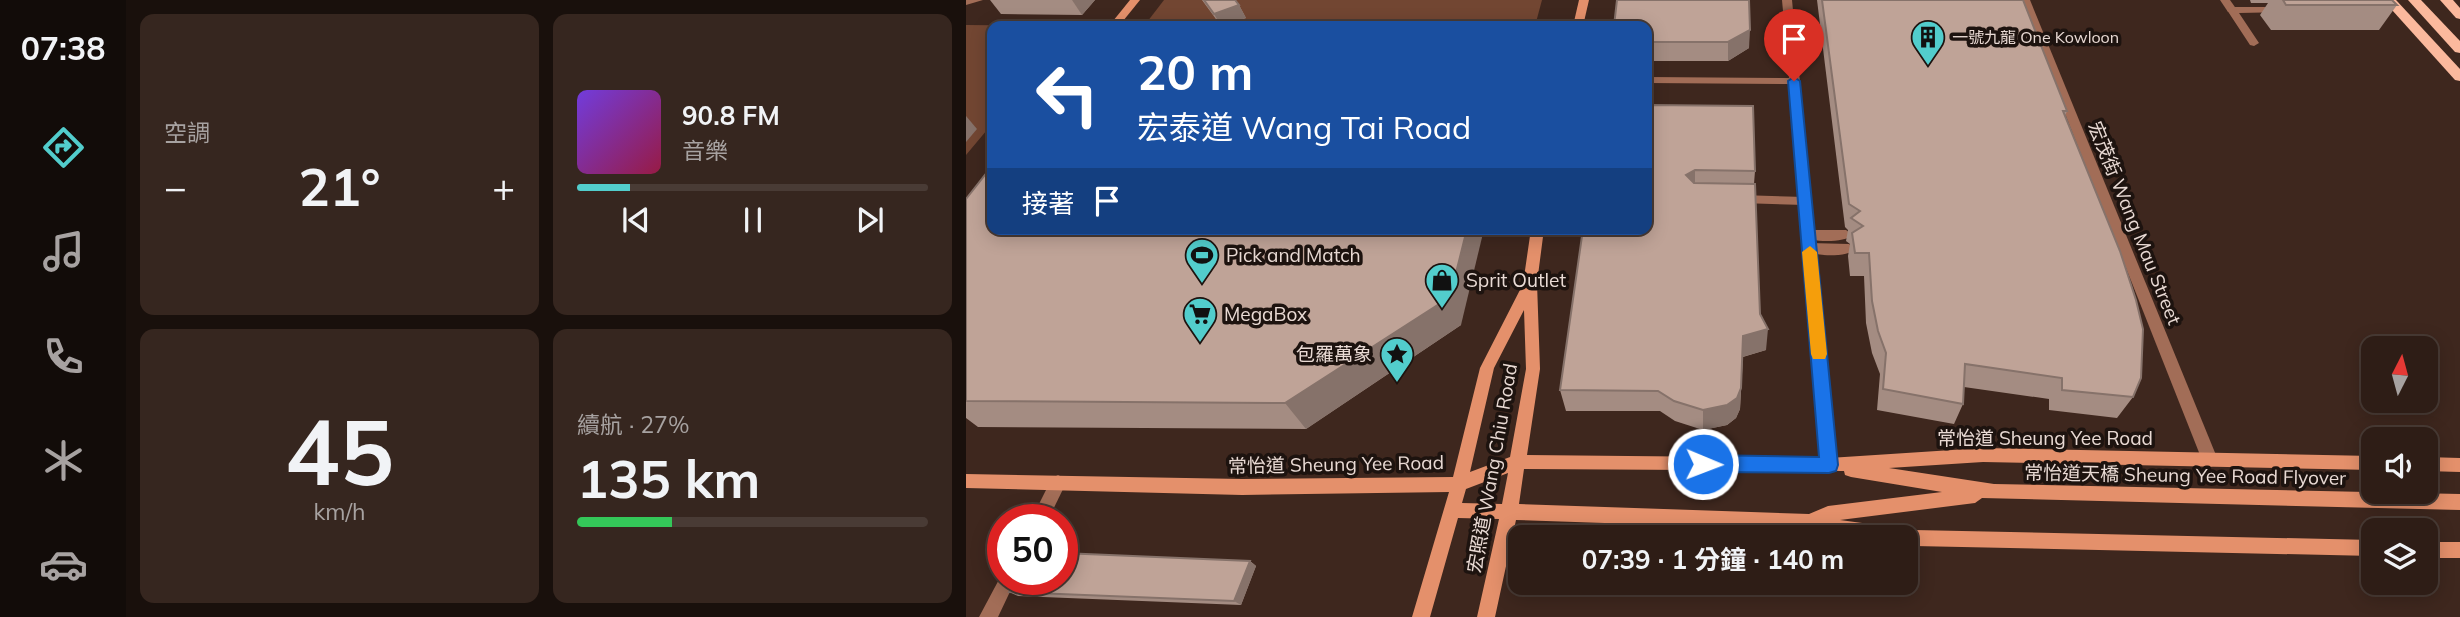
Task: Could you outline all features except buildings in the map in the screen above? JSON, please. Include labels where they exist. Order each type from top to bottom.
[{"type":"main road","points":[[1118,21],[1135,0]]},
{"type":"main road","points":[[1579,21],[1584,0]]},
{"type":"main road","points":[[2389,0],[2460,78]]},
{"type":"main road","points":[[2414,0],[2460,49]]},
{"type":"main road","points":[[2446,0],[2460,15]]},
{"type":"main road","name":"宏照道 Wang Chiu Road","points":[[1486,617],[1509,513],[1533,369],[1530,283],[1537,235]]},
{"type":"main road","name":"宏照道 Wang Chiu Road","points":[[1422,617],[1459,484],[1487,368],[1530,283]]},
{"type":"main road","name":"常怡道 Sheung Yee Road","points":[[966,481],[1242,487],[1459,484],[1517,462],[1829,465],[1983,455],[2361,463]]},
{"type":"main road","points":[[2438,464],[2460,465]]},
{"type":"main road","name":"常怡道天橋 Sheung Yee Road Flyover","points":[[1829,465],[1994,492],[2460,502]]},
{"type":"main road","name":"常怡道天橋 Sheung Yee Road Flyover","points":[[1809,522],[1828,514],[1994,492]]},
{"type":"main road","points":[[1451,510],[1809,522],[1914,538],[2361,548]]},
{"type":"main road","points":[[2438,550],[2460,551]]},
{"type":"street","points":[[966,2],[978,0]]},
{"type":"street","points":[[1787,0],[1829,465]]},
{"type":"street","name":"宏茂街 Wang Mau Street","points":[[2025,0],[2210,460]]},
{"type":"street","points":[[2225,0],[2254,43]]},
{"type":"street","points":[[2232,10],[2300,10]]},
{"type":"street","points":[[1652,80],[1794,81]]},
{"type":"street","points":[[1723,199],[1805,201]]},
{"type":"street","points":[[1809,242],[1847,242]]},
{"type":"street","points":[[1047,504],[1058,483]]},
{"type":"street","points":[[988,617],[999,595]]},
{"type":"shaded area","points":[[1164,0],[1542,0],[1536,21],[1148,21]]},
{"type":"shaded area","points":[[966,25],[987,25],[987,130],[966,155]]},
{"type":"slow traffic","points":[[1810,252],[1819,354]]},
{"type":"place","name":"一號九龍 One Kowloon","points":[[1928,67]]},
{"type":"place","name":"Pick and Match","points":[[1202,285]]},
{"type":"place","name":"Sprit Outlet","points":[[1442,310]]},
{"type":"place","name":"MegaBox","points":[[1200,344]]},
{"type":"place","name":"包羅萬象","points":[[1397,384]]},
{"type":"route","points":[[1703,464],[1829,465],[1794,81]]}]
